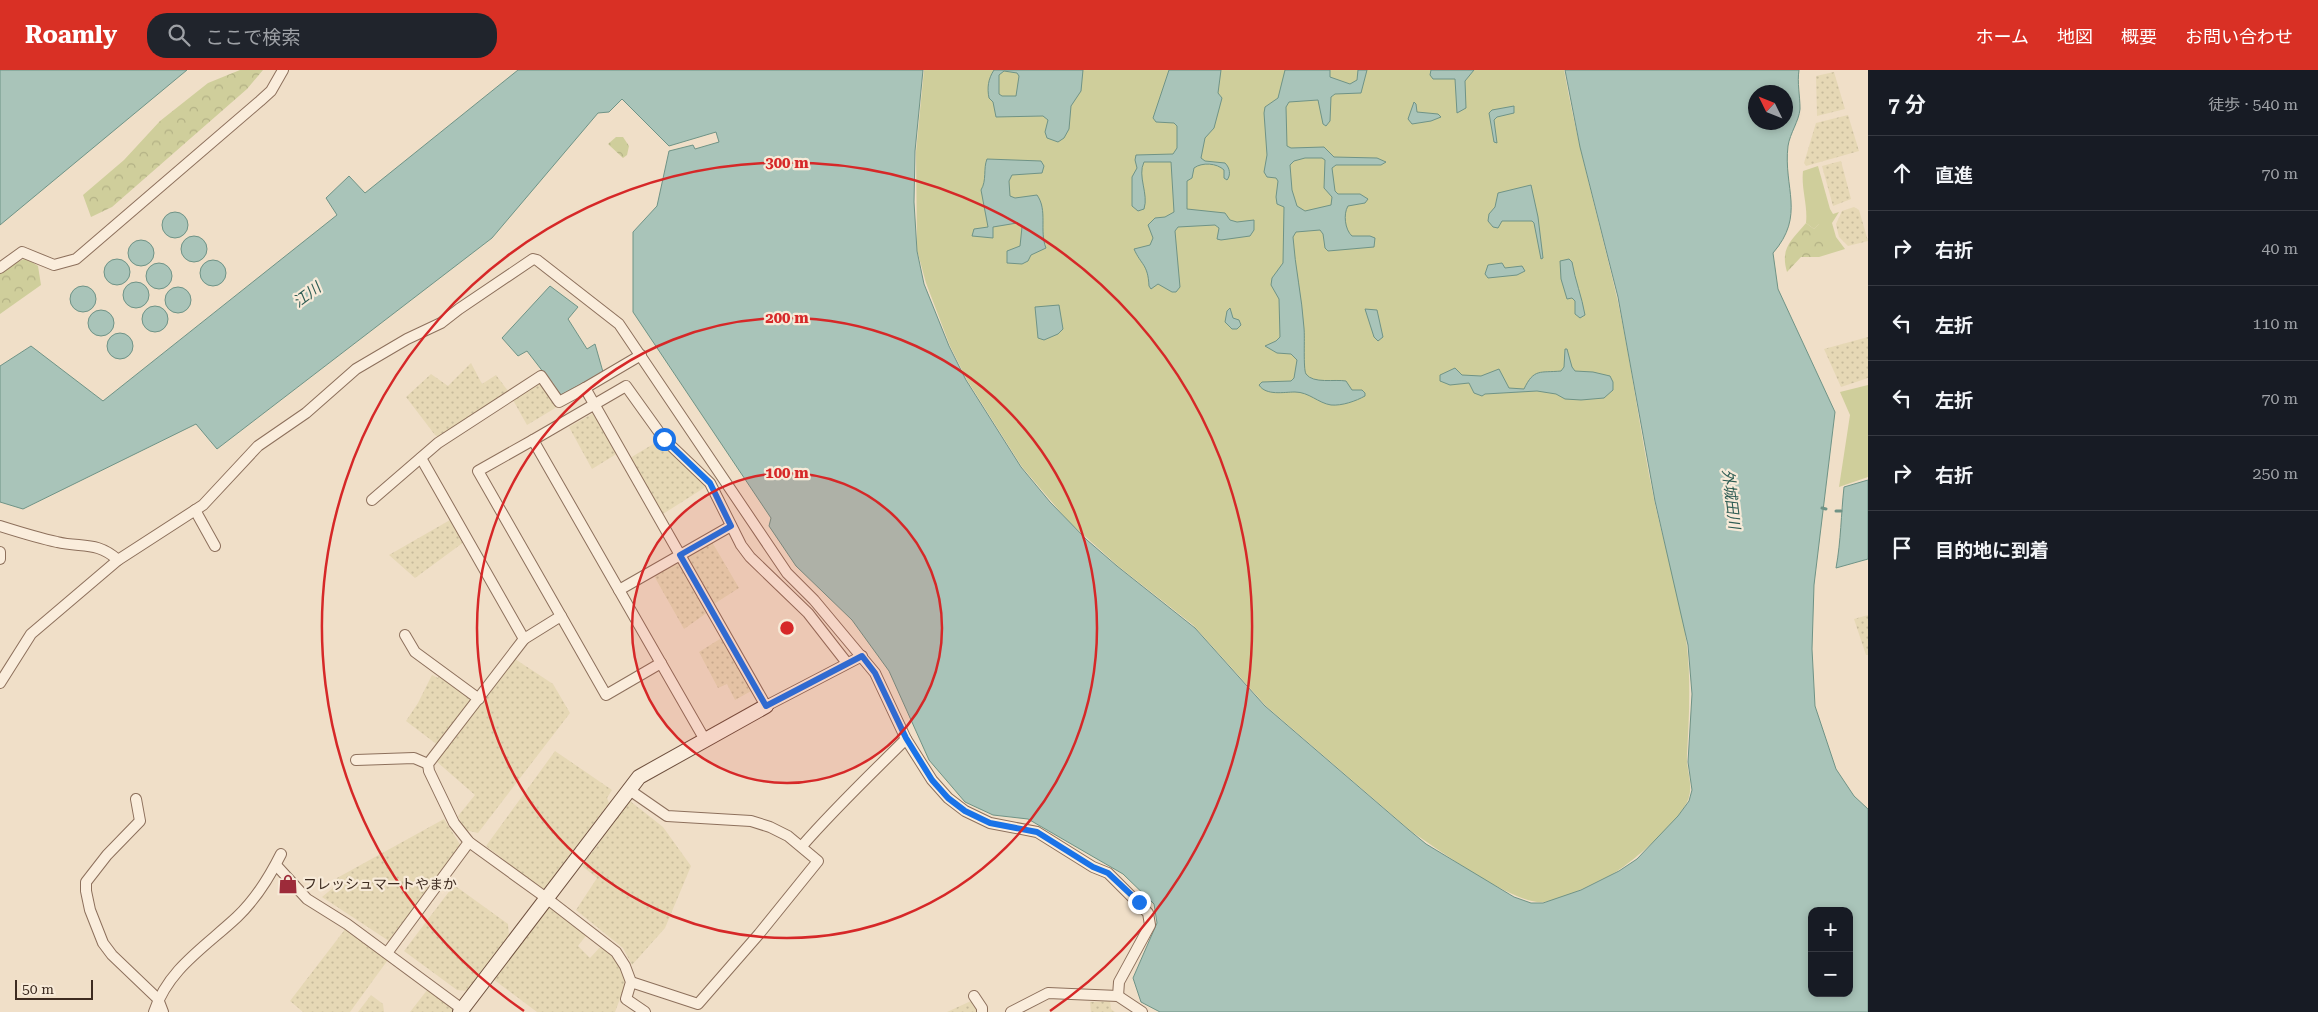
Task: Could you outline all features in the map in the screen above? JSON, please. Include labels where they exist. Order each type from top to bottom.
[{"type":"street","points":[[0,268],[22,252],[54,265],[76,259],[260,102],[272,91],[283,70]]},
{"type":"street","points":[[0,683],[31,634],[118,560],[203,505],[258,446],[306,413],[356,369],[407,339],[441,324],[458,309],[533,259],[537,260],[619,324],[787,573],[814,600],[875,673],[906,738],[932,780],[948,798],[965,811],[990,823],[1037,832],[1093,867],[1108,873],[1148,913],[1150,925],[1119,982],[1118,996]]},
{"type":"street","points":[[372,500],[438,443],[542,376],[560,402],[641,355]]},
{"type":"street","points":[[661,663],[606,695],[478,471],[626,386],[664,439],[710,483],[731,526],[750,557],[808,613],[847,663]]},
{"type":"street","points":[[585,388],[766,706]]},
{"type":"street","points":[[533,440],[705,740]]},
{"type":"street","points":[[420,458],[524,638]]},
{"type":"street","points":[[195,510],[215,546]]},
{"type":"street","points":[[0,526],[62,543],[94,545],[107,550],[118,560]]},
{"type":"street","points":[[619,590],[731,526]]},
{"type":"street","points":[[0,552],[0,559]]},
{"type":"street","points":[[561,616],[524,638],[428,764],[429,771],[454,822],[469,842],[546,897],[616,952],[625,966],[631,982],[626,999],[644,1012]]},
{"type":"street","points":[[405,635],[415,652],[479,699]]},
{"type":"street","points":[[276,864],[307,899],[387,952],[461,1011],[639,777],[766,706],[862,656]]},
{"type":"street","points":[[802,846],[833,810],[849,797],[906,738]]},
{"type":"street","points":[[356,760],[414,758],[428,764]]},
{"type":"street","points":[[628,789],[667,816],[751,821],[788,836],[818,861],[759,934],[698,1004],[631,982]]},
{"type":"street","points":[[136,799],[140,821],[107,855],[86,882],[86,891],[90,910],[103,943],[112,955],[158,999],[163,1012]]},
{"type":"street","points":[[387,952],[469,842]]},
{"type":"street","points":[[154,1012],[158,999],[170,978],[253,900],[281,854]]},
{"type":"street","points":[[1011,1012],[1048,993],[1118,996],[1142,1012]]},
{"type":"street","points":[[974,996],[982,1008],[982,1012]]},
{"type":"shaded area","points":[[1834,72],[1845,109],[1817,116],[1816,76]]},
{"type":"shaded area","points":[[1848,115],[1859,151],[1806,166],[1804,163],[1816,123]]},
{"type":"shaded area","points":[[1841,161],[1851,199],[1833,206],[1822,166]]},
{"type":"shaded area","points":[[1854,207],[1859,210],[1868,241],[1848,246],[1839,237],[1836,224],[1842,211]]},
{"type":"shaded area","points":[[1868,337],[1868,378],[1841,387],[1824,349]]},
{"type":"shaded area","points":[[471,363],[482,384],[496,375],[508,391],[440,438],[435,435],[406,397],[431,374],[448,386]]},
{"type":"shaded area","points":[[539,381],[557,407],[527,425],[513,400]]},
{"type":"shaded area","points":[[595,412],[618,453],[592,469],[569,427]]},
{"type":"shaded area","points":[[660,440],[707,486],[663,514],[630,458]]},
{"type":"shaded area","points":[[450,520],[464,542],[415,578],[389,555]]},
{"type":"shaded area","points":[[712,542],[739,588],[714,604],[686,556]]},
{"type":"shaded area","points":[[678,559],[708,612],[684,629],[653,574]]},
{"type":"shaded area","points":[[1868,615],[1868,655],[1866,655],[1854,619]]},
{"type":"shaded area","points":[[723,637],[753,690],[735,700],[727,684],[718,688],[699,652]]},
{"type":"shaded area","points":[[515,659],[553,684],[570,713],[478,833],[465,830],[458,816],[475,795],[436,761]]},
{"type":"shaded area","points":[[432,675],[438,678],[439,675],[470,698],[471,701],[439,746],[406,721],[418,703]]},
{"type":"shaded area","points":[[555,751],[612,790],[607,798],[609,803],[543,890],[486,846]]},
{"type":"shaded area","points":[[630,801],[663,827],[691,866],[665,928],[632,965],[623,948],[576,910],[597,878],[582,866]]},
{"type":"shaded area","points":[[444,819],[461,846],[389,941],[322,897],[334,887],[337,878]]},
{"type":"shaded area","points":[[454,885],[508,924],[509,936],[467,991],[457,990],[404,951]]},
{"type":"shaded area","points":[[548,906],[588,933],[578,946],[590,958],[602,945],[617,958],[624,971],[626,983],[615,1012],[537,1012],[493,979]]},
{"type":"shaded area","points":[[346,928],[390,957],[350,1012],[303,1012],[290,1001]]},
{"type":"shaded area","points":[[428,989],[455,1008],[452,1012],[410,1012]]},
{"type":"shaded area","points":[[371,995],[383,1004],[384,1012],[358,1012]]},
{"type":"shaded area","points":[[971,1001],[976,1004],[978,1012],[947,1012]]},
{"type":"shaded area","points":[[1110,1001],[1111,1009],[1115,1012],[1091,1012],[1090,1002]]},
{"type":"green space","points":[[240,70],[263,70],[247,89],[112,207],[91,217],[83,195],[124,160],[160,121],[208,83]]},
{"type":"green space","points":[[924,70],[1564,70],[1582,157],[1618,302],[1649,474],[1685,628],[1689,687],[1687,760],[1690,792],[1685,806],[1677,817],[1654,841],[1618,871],[1569,895],[1552,900],[1544,902],[1531,901],[1496,886],[1412,832],[1266,706],[1193,625],[1118,566],[1068,521],[1022,467],[967,380],[950,346],[926,283],[917,250],[916,152]]},
{"type":"green space","points":[[616,137],[623,137],[629,146],[627,155],[623,158],[608,144]]},
{"type":"green space","points":[[1818,166],[1830,209],[1833,214],[1839,212],[1832,223],[1836,237],[1845,249],[1819,257],[1812,257],[1819,224],[1814,229],[1806,223],[1803,171]]},
{"type":"green space","points":[[1806,223],[1814,229],[1819,224],[1826,234],[1828,246],[1812,257],[1801,257],[1787,272],[1785,257],[1788,245]]},
{"type":"green space","points":[[26,258],[38,266],[41,285],[0,314],[0,274],[11,265]]},
{"type":"green space","points":[[1868,385],[1868,477],[1839,487],[1850,415],[1840,392]]},
{"type":"water","points":[[0,70],[187,70],[0,225]]},
{"type":"water","points":[[518,70],[923,70],[915,151],[914,202],[917,251],[924,284],[949,346],[966,380],[1021,467],[1050,502],[1087,540],[1195,628],[1265,706],[1409,830],[1426,844],[1514,897],[1531,903],[1543,903],[1581,890],[1619,871],[1637,859],[1678,816],[1689,801],[1692,790],[1688,762],[1692,694],[1688,645],[1655,501],[1618,297],[1580,147],[1565,70],[1799,70],[1800,109],[1788,146],[1787,161],[1791,214],[1789,226],[1783,239],[1773,253],[1778,289],[1835,412],[1814,585],[1812,649],[1815,706],[1836,769],[1854,796],[1868,809],[1868,1012],[1160,1012],[1141,1002],[1133,978],[1157,923],[1154,904],[1123,874],[1028,819],[993,815],[965,802],[929,760],[889,671],[852,620],[796,566],[769,526],[771,518],[633,312],[633,232],[657,206],[669,151],[693,145],[695,149],[719,142],[716,132],[669,146],[622,99],[609,112],[598,113],[492,238],[217,449],[196,424],[23,509],[0,502],[0,366],[31,346],[103,401],[337,215],[326,198],[349,176],[365,193]]},
{"type":"water","points":[[994,70],[1083,70],[1081,91],[1071,106],[1069,129],[1064,138],[1058,142],[1047,138],[1045,132],[1048,120],[1043,116],[996,117],[993,102],[988,94],[988,84]],"holes":[[[1004,71],[1017,73],[1019,76],[1016,96],[1002,96],[999,94],[999,75]]]},
{"type":"water","points":[[1169,70],[1221,70],[1218,93],[1222,98],[1214,128],[1205,138],[1201,158],[1205,161],[1225,163],[1229,169],[1229,176],[1227,180],[1224,178],[1224,170],[1214,165],[1205,164],[1194,168],[1192,178],[1187,181],[1187,209],[1225,213],[1230,220],[1237,222],[1254,220],[1254,230],[1250,236],[1221,240],[1217,239],[1219,228],[1215,225],[1178,227],[1175,231],[1180,287],[1176,292],[1172,292],[1158,284],[1151,289],[1146,269],[1134,249],[1150,245],[1153,238],[1148,225],[1155,218],[1165,217],[1174,212],[1171,162],[1144,162],[1142,173],[1145,197],[1144,209],[1138,211],[1132,206],[1132,177],[1137,168],[1136,155],[1173,154],[1177,148],[1177,126],[1174,123],[1156,122],[1153,118]]},
{"type":"water","points":[[1285,70],[1330,70],[1330,77],[1350,84],[1357,80],[1358,70],[1367,70],[1361,93],[1335,94],[1331,97],[1330,121],[1326,126],[1323,124],[1318,100],[1289,102],[1286,107],[1287,146],[1291,148],[1324,147],[1334,157],[1377,158],[1386,162],[1381,165],[1336,165],[1332,168],[1335,191],[1338,194],[1360,194],[1368,199],[1365,203],[1348,206],[1346,209],[1346,222],[1352,236],[1370,236],[1375,238],[1374,247],[1328,251],[1325,248],[1323,234],[1320,230],[1296,232],[1293,237],[1303,316],[1306,374],[1319,380],[1346,381],[1352,390],[1362,390],[1365,393],[1365,396],[1344,404],[1326,404],[1300,392],[1276,393],[1266,391],[1259,385],[1262,382],[1291,381],[1294,378],[1297,360],[1291,354],[1277,353],[1265,346],[1280,337],[1279,299],[1271,285],[1272,278],[1283,263],[1284,207],[1277,204],[1278,181],[1276,178],[1267,177],[1264,172],[1267,155],[1265,107],[1278,98]],"holes":[[[1305,158],[1322,158],[1325,160],[1324,188],[1332,197],[1331,205],[1305,211],[1297,206],[1292,190],[1290,165],[1294,161]]]},
{"type":"water","points":[[1431,70],[1474,70],[1465,81],[1466,108],[1457,113],[1455,79],[1433,79],[1430,75]]},
{"type":"water","points":[[1414,102],[1417,112],[1438,114],[1441,117],[1431,121],[1412,124],[1408,119]]},
{"type":"water","points":[[1514,106],[1514,113],[1497,117],[1494,120],[1497,143],[1494,142],[1489,113],[1492,110]]},
{"type":"water","points":[[987,159],[1041,161],[1044,166],[1042,173],[1012,175],[1009,181],[1010,196],[1015,198],[1037,195],[1042,207],[1043,235],[1046,248],[1031,255],[1028,261],[1022,264],[1007,263],[1007,251],[1020,246],[1022,227],[1017,223],[993,227],[993,238],[972,236],[974,229],[988,227],[981,190]]},
{"type":"water","points":[[1531,185],[1538,217],[1543,258],[1541,259],[1532,221],[1502,221],[1498,228],[1493,227],[1488,221],[1489,214],[1495,207],[1498,193]]},
{"type":"water","points":[[175,212],[184,216],[188,225],[184,234],[175,238],[166,234],[162,225],[166,216]]},
{"type":"water","points":[[194,236],[203,240],[207,249],[203,258],[194,262],[185,258],[181,249],[185,240]]},
{"type":"water","points":[[141,240],[150,244],[154,253],[150,262],[141,266],[132,262],[128,253],[132,244]]},
{"type":"water","points":[[117,259],[126,263],[130,272],[126,281],[117,285],[108,281],[104,272],[108,263]]},
{"type":"water","points":[[1569,259],[1572,262],[1585,315],[1580,318],[1575,314],[1575,301],[1572,298],[1567,299],[1561,279],[1560,261]]},
{"type":"water","points":[[213,260],[222,264],[226,273],[222,282],[213,286],[204,282],[200,273],[204,264]]},
{"type":"water","points":[[159,263],[168,267],[172,276],[168,285],[159,289],[150,285],[146,276],[150,267]]},
{"type":"water","points":[[1502,263],[1505,268],[1522,266],[1525,271],[1517,275],[1488,278],[1485,274],[1488,265]]},
{"type":"water","points":[[136,282],[145,286],[149,295],[145,304],[136,308],[127,304],[123,295],[127,286]]},
{"type":"water","points":[[83,286],[92,290],[96,299],[92,308],[83,312],[74,308],[70,299],[74,290]]},
{"type":"water","points":[[550,286],[578,307],[568,319],[587,349],[595,344],[603,372],[561,395],[527,351],[518,356],[502,338]]},
{"type":"water","points":[[178,287],[187,291],[191,300],[187,309],[178,313],[169,309],[165,300],[169,291]]},
{"type":"water","points":[[1059,305],[1063,329],[1058,334],[1044,340],[1038,338],[1035,307]]},
{"type":"water","points":[[155,306],[164,310],[168,319],[164,328],[155,332],[146,328],[142,319],[146,310]]},
{"type":"water","points":[[1230,308],[1233,318],[1239,320],[1241,325],[1237,329],[1232,329],[1225,322],[1227,311]]},
{"type":"water","points":[[1365,309],[1377,310],[1383,337],[1378,341],[1374,337]]},
{"type":"water","points":[[101,310],[110,314],[114,323],[110,332],[101,336],[92,332],[88,323],[92,314]]},
{"type":"water","points":[[120,333],[129,337],[133,346],[129,355],[120,359],[111,355],[107,346],[111,337]]},
{"type":"water","points":[[1565,349],[1567,349],[1575,371],[1593,372],[1610,376],[1613,382],[1613,390],[1604,398],[1581,400],[1565,399],[1556,394],[1537,391],[1485,394],[1482,396],[1474,393],[1469,383],[1450,385],[1440,381],[1440,375],[1455,368],[1462,375],[1481,376],[1499,369],[1509,388],[1524,389],[1531,378],[1538,373],[1561,371],[1564,367]]},
{"type":"water","points":[[1868,480],[1868,559],[1836,568],[1844,487]]},
{"type":"waterway","points":[[1822,508],[1826,509]]},
{"type":"waterway","points":[[1836,511],[1841,511]]},
{"type":"place","name":"フレッシュマートやまか","points":[[288,884]]},
{"type":"route","points":[[664,439],[710,483],[731,526],[680,555],[766,706],[862,656],[875,673],[906,738],[932,780],[948,798],[965,811],[990,823],[1037,832],[1093,867],[1108,873],[1139,902]]},
{"type":"water label","name":"江川","points":[[307,295]]},
{"type":"water label","name":"外城田川","points":[[1731,499]]}]
